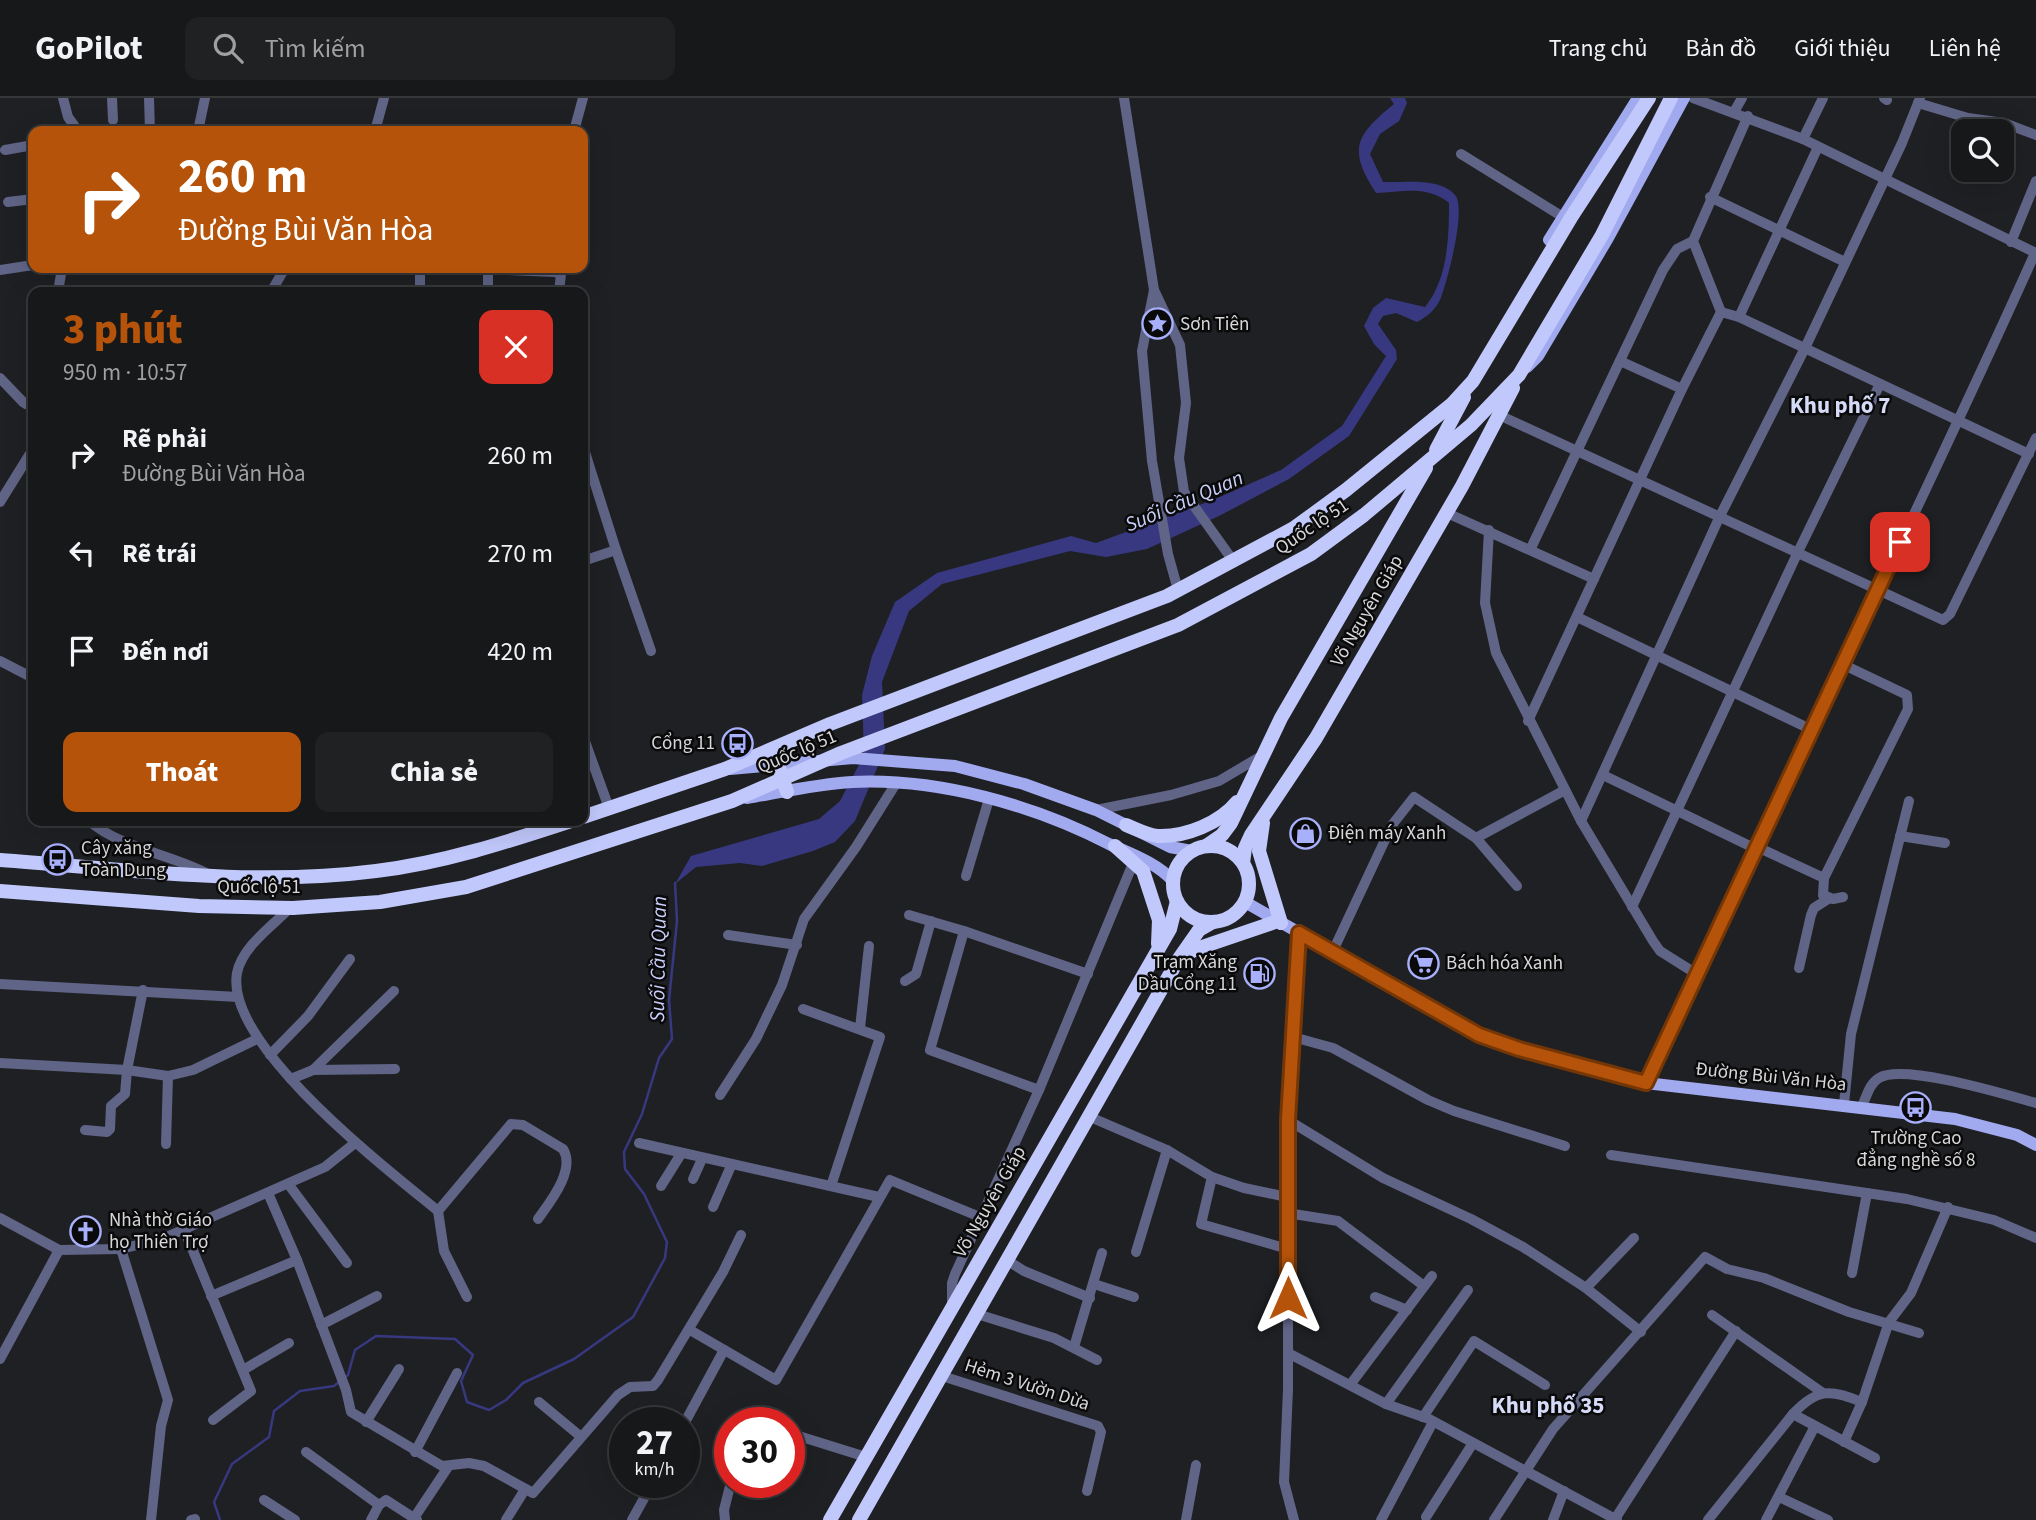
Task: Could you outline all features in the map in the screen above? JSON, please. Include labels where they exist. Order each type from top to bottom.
[{"type":"highway","points":[[1472,381],[1572,216],[1649,98]]},
{"type":"highway","name":"Quốc lộ 51","points":[[0,891],[199,906],[290,908],[380,902],[466,887],[732,801],[822,761],[847,756],[901,730],[1178,625],[1248,590],[1332,539],[1464,431],[1519,375],[1602,235],[1671,98]]},
{"type":"highway","name":"Võ Nguyên Giáp","points":[[1206,846],[1223,835],[1281,718],[1431,458],[1444,419],[1472,381],[1478,361]]},
{"type":"highway","name":"Võ Nguyên Giáp","points":[[1243,863],[1245,848],[1315,738],[1447,513],[1519,375]]},
{"type":"highway","points":[[1444,419],[1485,444]]},
{"type":"highway","name":"Quốc lộ 51","points":[[588,815],[725,769],[830,724],[1178,590],[1294,528],[1444,419]]},
{"type":"highway","points":[[773,749],[783,778]]},
{"type":"highway","points":[[1126,825],[1158,836],[1201,827],[1230,811],[1248,787]]},
{"type":"highway","points":[[1178,960],[1196,949],[1279,922],[1259,851],[1264,817]]},
{"type":"highway","name":"Quốc lộ 51","points":[[0,860],[210,875],[292,877],[376,871],[458,857],[555,826]]},
{"type":"highway","points":[[1115,846],[1134,860],[1143,871],[1159,920],[1157,950]]},
{"type":"highway","points":[[859,1520],[1178,960],[1199,930],[1213,922],[1226,919],[1245,902],[1249,877],[1243,863],[1227,849],[1206,846],[1192,851],[1176,869],[1173,881],[1177,901],[1189,915],[1213,922]]},
{"type":"highway","name":"Võ Nguyên Giáp","points":[[830,1520],[1170,929],[1177,901]]},
{"type":"main road","name":"Quốc lộ 51","points":[[1444,419],[1563,217],[1638,98]]},
{"type":"main road","name":"Quốc lộ 51","points":[[1519,375],[1545,344],[1608,238],[1684,98]]},
{"type":"main road","points":[[847,756],[955,766],[1024,783],[1096,810],[1170,847],[1192,851]]},
{"type":"main road","points":[[725,769],[783,778],[950,789],[989,799],[1086,832],[1159,869],[1173,881]]},
{"type":"main road","name":"Đường Bùi Văn Hòa","points":[[1245,902],[1479,1035],[1519,1049],[1646,1083],[1862,1106],[1955,1119],[2017,1135],[2036,1145]]},
{"type":"street","points":[[63,98],[68,117],[74,126]]},
{"type":"street","points":[[111,98],[113,120]]},
{"type":"street","points":[[149,98],[150,126]]},
{"type":"street","points":[[199,126],[205,98]]},
{"type":"street","points":[[376,126],[384,98]]},
{"type":"street","points":[[575,126],[583,98]]},
{"type":"street","points":[[1124,98],[1154,290],[1180,345],[1186,403],[1179,458],[1184,492],[1213,537],[1234,562]]},
{"type":"street","points":[[1646,1083],[1754,847],[1959,423],[2035,253],[1803,139],[1748,116],[1693,98]]},
{"type":"street","points":[[1734,112],[1742,98]]},
{"type":"street","points":[[1803,139],[1823,98]]},
{"type":"street","points":[[1581,821],[1719,518],[1805,348],[1919,100],[1968,118],[2004,123],[2036,135]]},
{"type":"street","points":[[1531,548],[1663,270],[1677,249],[1693,241],[1710,197],[1748,116]]},
{"type":"street","points":[[5,150],[28,146]]},
{"type":"street","points":[[1739,317],[1818,147]]},
{"type":"street","points":[[1461,154],[1563,217]]},
{"type":"street","points":[[2011,242],[2036,181]]},
{"type":"street","points":[[1710,197],[1845,262]]},
{"type":"street","points":[[8,202],[28,200]]},
{"type":"street","points":[[1528,721],[1682,389],[1721,312],[1693,241]]},
{"type":"street","points":[[0,270],[28,266]]},
{"type":"street","points":[[1154,290],[1142,351],[1152,461],[1168,554],[1178,590]]},
{"type":"street","points":[[1721,312],[1739,317],[2029,454]]},
{"type":"street","points":[[1620,361],[1682,389]]},
{"type":"street","points":[[0,379],[23,402],[28,402]]},
{"type":"street","points":[[1632,907],[1680,810],[1797,554],[1880,384]]},
{"type":"street","points":[[1499,415],[1943,620],[1950,614],[2036,438]]},
{"type":"street","points":[[0,502],[28,457]]},
{"type":"street","points":[[588,477],[651,650]]},
{"type":"street","points":[[1447,513],[1531,548],[1594,579]]},
{"type":"street","points":[[1489,530],[1485,603],[1496,653],[1528,721],[1581,821],[1632,907],[1660,951],[1695,973]]},
{"type":"street","points":[[588,559],[616,550]]},
{"type":"street","points":[[1577,617],[1810,729]]},
{"type":"street","points":[[0,660],[28,675]]},
{"type":"street","points":[[1828,899],[1823,895],[1824,878],[1909,701],[1907,695],[1842,664]]},
{"type":"street","points":[[588,750],[609,808]]},
{"type":"street","points":[[1096,810],[1171,795],[1219,781],[1263,755]]},
{"type":"street","points":[[1603,775],[1824,878]]},
{"type":"street","points":[[720,1095],[755,1040],[797,945],[806,916],[856,847],[890,785]]},
{"type":"street","points":[[1476,838],[1565,790]]},
{"type":"street","points":[[1332,953],[1392,825],[1410,799],[1419,798],[1476,838],[1517,886]]},
{"type":"street","points":[[966,876],[989,799]]},
{"type":"street","points":[[1843,1104],[1851,1034],[1909,802]]},
{"type":"street","points":[[96,826],[114,838],[210,875]]},
{"type":"street","points":[[1900,836],[1945,843]]},
{"type":"street","points":[[952,1307],[951,1283],[1038,1090],[1134,860]]},
{"type":"street","points":[[1799,968],[1814,908],[1828,899],[1843,897]]},
{"type":"street","points":[[290,908],[242,959],[237,972],[238,998],[257,1039],[291,1079],[355,1143],[438,1211],[444,1251],[467,1297]]},
{"type":"street","points":[[909,915],[1088,974]]},
{"type":"street","points":[[905,981],[914,977],[918,970],[931,921]]},
{"type":"street","points":[[964,931],[930,1050],[1038,1090]]},
{"type":"street","points":[[1294,1520],[1284,1482],[1289,1353],[1288,1120],[1299,933]]},
{"type":"street","points":[[728,934],[797,945]]},
{"type":"street","points":[[860,1028],[869,946]]},
{"type":"street","points":[[270,1055],[308,1016],[350,959]]},
{"type":"street","points":[[0,984],[143,990],[238,998]]},
{"type":"street","points":[[85,1130],[107,1132],[110,1129],[111,1106],[125,1094],[127,1070],[143,990]]},
{"type":"street","points":[[313,1070],[394,991]]},
{"type":"street","points":[[803,1009],[874,1033],[879,1040],[831,1186]]},
{"type":"street","points":[[1293,1037],[1333,1048],[1427,1100],[1454,1111],[1565,1146]]},
{"type":"street","points":[[0,1063],[127,1070],[168,1076],[193,1070],[257,1039]]},
{"type":"street","points":[[291,1079],[313,1070],[396,1069]]},
{"type":"street","points":[[1862,1106],[1871,1085],[1887,1075],[1933,1077],[2036,1103]]},
{"type":"street","points":[[166,1144],[168,1076]]},
{"type":"street","points":[[1090,1117],[1167,1150],[1212,1177],[1244,1188],[1287,1197]]},
{"type":"street","points":[[1288,1120],[1383,1178],[1499,1233],[1586,1288],[1641,1332]]},
{"type":"street","points":[[438,1211],[504,1130],[518,1123],[563,1149],[567,1155],[556,1193],[538,1220]]},
{"type":"street","points":[[0,1218],[59,1250],[121,1249],[162,1239],[289,1185],[325,1167],[355,1143]]},
{"type":"street","points":[[639,1143],[731,1166],[879,1197]]},
{"type":"street","points":[[1136,1252],[1167,1150]]},
{"type":"street","points":[[661,1186],[681,1154]]},
{"type":"street","points":[[1611,1155],[1948,1207],[1994,1220],[2036,1238]]},
{"type":"street","points":[[693,1180],[702,1159]]},
{"type":"street","points":[[713,1207],[731,1166]]},
{"type":"street","points":[[1212,1177],[1201,1224],[1287,1250]]},
{"type":"street","points":[[690,1330],[772,1379],[780,1377],[887,1184],[893,1181],[980,1217]]},
{"type":"street","points":[[289,1185],[347,1263]]},
{"type":"street","points":[[268,1193],[297,1260],[346,1390],[351,1412],[415,1452],[448,1467],[469,1463],[484,1466],[524,1491],[533,1493],[618,1395],[630,1387],[653,1385],[690,1330],[741,1235]]},
{"type":"street","points":[[1852,1273],[1867,1193]]},
{"type":"street","points":[[1844,1442],[1862,1402],[1889,1322],[1911,1293],[1948,1207]]},
{"type":"street","points":[[1287,1213],[1338,1221],[1424,1286]]},
{"type":"street","points":[[184,1229],[251,1391],[213,1420]]},
{"type":"street","points":[[1586,1288],[1634,1238]]},
{"type":"street","points":[[121,1249],[168,1400],[161,1426],[151,1520]]},
{"type":"street","points":[[0,1360],[59,1250]]},
{"type":"street","points":[[1074,1347],[1102,1253]]},
{"type":"street","points":[[1494,1520],[1553,1429],[1705,1257],[1727,1269],[1764,1278],[1849,1312],[1919,1333]]},
{"type":"street","points":[[211,1296],[297,1260]]},
{"type":"street","points":[[1008,1261],[1024,1271],[1090,1298]]},
{"type":"street","points":[[1350,1385],[1432,1276]]},
{"type":"street","points":[[1094,1284],[1134,1297]]},
{"type":"street","points":[[1386,1404],[1468,1290]]},
{"type":"street","points":[[321,1325],[377,1296]]},
{"type":"street","points":[[1375,1297],[1406,1310]]},
{"type":"street","points":[[977,1314],[1074,1347],[1097,1360]]},
{"type":"street","points":[[1712,1315],[1823,1393]]},
{"type":"street","points":[[1289,1353],[1386,1404],[1428,1420],[1616,1519],[1736,1331]]},
{"type":"street","points":[[1381,1520],[1428,1420],[1474,1341],[1545,1385]]},
{"type":"street","points":[[243,1370],[289,1343]]},
{"type":"street","points":[[693,1407],[724,1350]]},
{"type":"street","points":[[366,1422],[399,1369]]},
{"type":"street","points":[[415,1452],[457,1373]]},
{"type":"street","name":"Hẻm 3 Vườn Dừa","points":[[942,1376],[1101,1429],[1087,1491]]},
{"type":"street","points":[[1709,1520],[1793,1414],[1823,1393],[1838,1393],[1862,1402]]},
{"type":"street","points":[[539,1402],[580,1436]]},
{"type":"street","points":[[1793,1414],[1814,1428],[1875,1458]]},
{"type":"street","points":[[1766,1520],[1814,1428]]},
{"type":"street","points":[[805,1438],[866,1457]]},
{"type":"street","points":[[1426,1517],[1473,1443]]},
{"type":"street","points":[[306,1452],[379,1504]]},
{"type":"street","points":[[1186,1520],[1196,1465]]},
{"type":"street","points":[[370,1520],[379,1504],[386,1500],[415,1519],[448,1467]]},
{"type":"street","points":[[506,1520],[524,1491]]},
{"type":"street","points":[[1553,1520],[1564,1491]]},
{"type":"street","points":[[1779,1497],[1828,1520]]},
{"type":"street","points":[[632,1520],[644,1498]]},
{"type":"street","points":[[725,1520],[727,1498]]},
{"type":"street","points":[[264,1500],[295,1520]]},
{"type":"shaded area","name":"Suối Cầu Quan","points":[[1390,98],[1405,98],[1407,103],[1399,121],[1380,134],[1370,154],[1383,182],[1431,183],[1448,189],[1455,195],[1459,214],[1451,263],[1440,300],[1433,310],[1417,322],[1396,313],[1383,316],[1378,324],[1396,350],[1397,359],[1349,436],[1289,479],[1219,516],[1147,549],[1106,557],[1070,551],[942,584],[909,611],[882,682],[885,749],[855,821],[835,842],[813,851],[762,866],[740,863],[696,867],[675,884],[691,856],[819,819],[840,801],[864,755],[862,695],[872,656],[895,602],[937,573],[1071,536],[1096,543],[1213,500],[1281,470],[1342,426],[1386,356],[1374,344],[1364,326],[1373,308],[1386,298],[1425,307],[1433,296],[1446,257],[1449,203],[1441,197],[1423,192],[1376,193],[1361,165],[1359,154],[1364,134],[1394,104]]},
{"type":"waterway","name":"Suối Cầu Quan","points":[[344,1378],[348,1375],[355,1350],[376,1336],[455,1339],[473,1355],[461,1381],[467,1402],[489,1410],[506,1400],[523,1383],[574,1359],[633,1317],[665,1258],[667,1242],[644,1194],[625,1169],[624,1152],[642,1114],[659,1058],[672,1039],[669,1000],[677,921],[675,883]]},
{"type":"waterway","name":"Suối Cầu Quan","points":[[220,1520],[214,1502],[232,1464],[269,1437],[274,1411],[300,1391],[334,1386],[339,1382]]},
{"type":"place","name":"Sơn Tiên","points":[[1157,324]]},
{"type":"place","name":"Cổng 11","points":[[738,743]]},
{"type":"place","name":"Điện máy Xanh","points":[[1305,833]]},
{"type":"place","name":"Cây xăng Toàn Dung","points":[[58,859]]},
{"type":"place","name":"Bách hóa Xanh","points":[[1423,963]]},
{"type":"place","name":"Trạm Xăng Dầu Cổng 11","points":[[1260,973]]},
{"type":"place","name":"Trường Cao đẳng nghề số 8","points":[[1916,1107]]},
{"type":"place","name":"Nhà thờ Giáo họ Thiên Trợ","points":[[86,1231]]},
{"type":"district","name":"Khu phố 7","points":[[1840,405]]},
{"type":"district","name":"Khu phố 35","points":[[1548,1405]]},
{"type":"route","points":[[1288,1298],[1288,1120],[1299,933],[1479,1035],[1519,1049],[1646,1083],[1695,973],[1900,542]]}]
